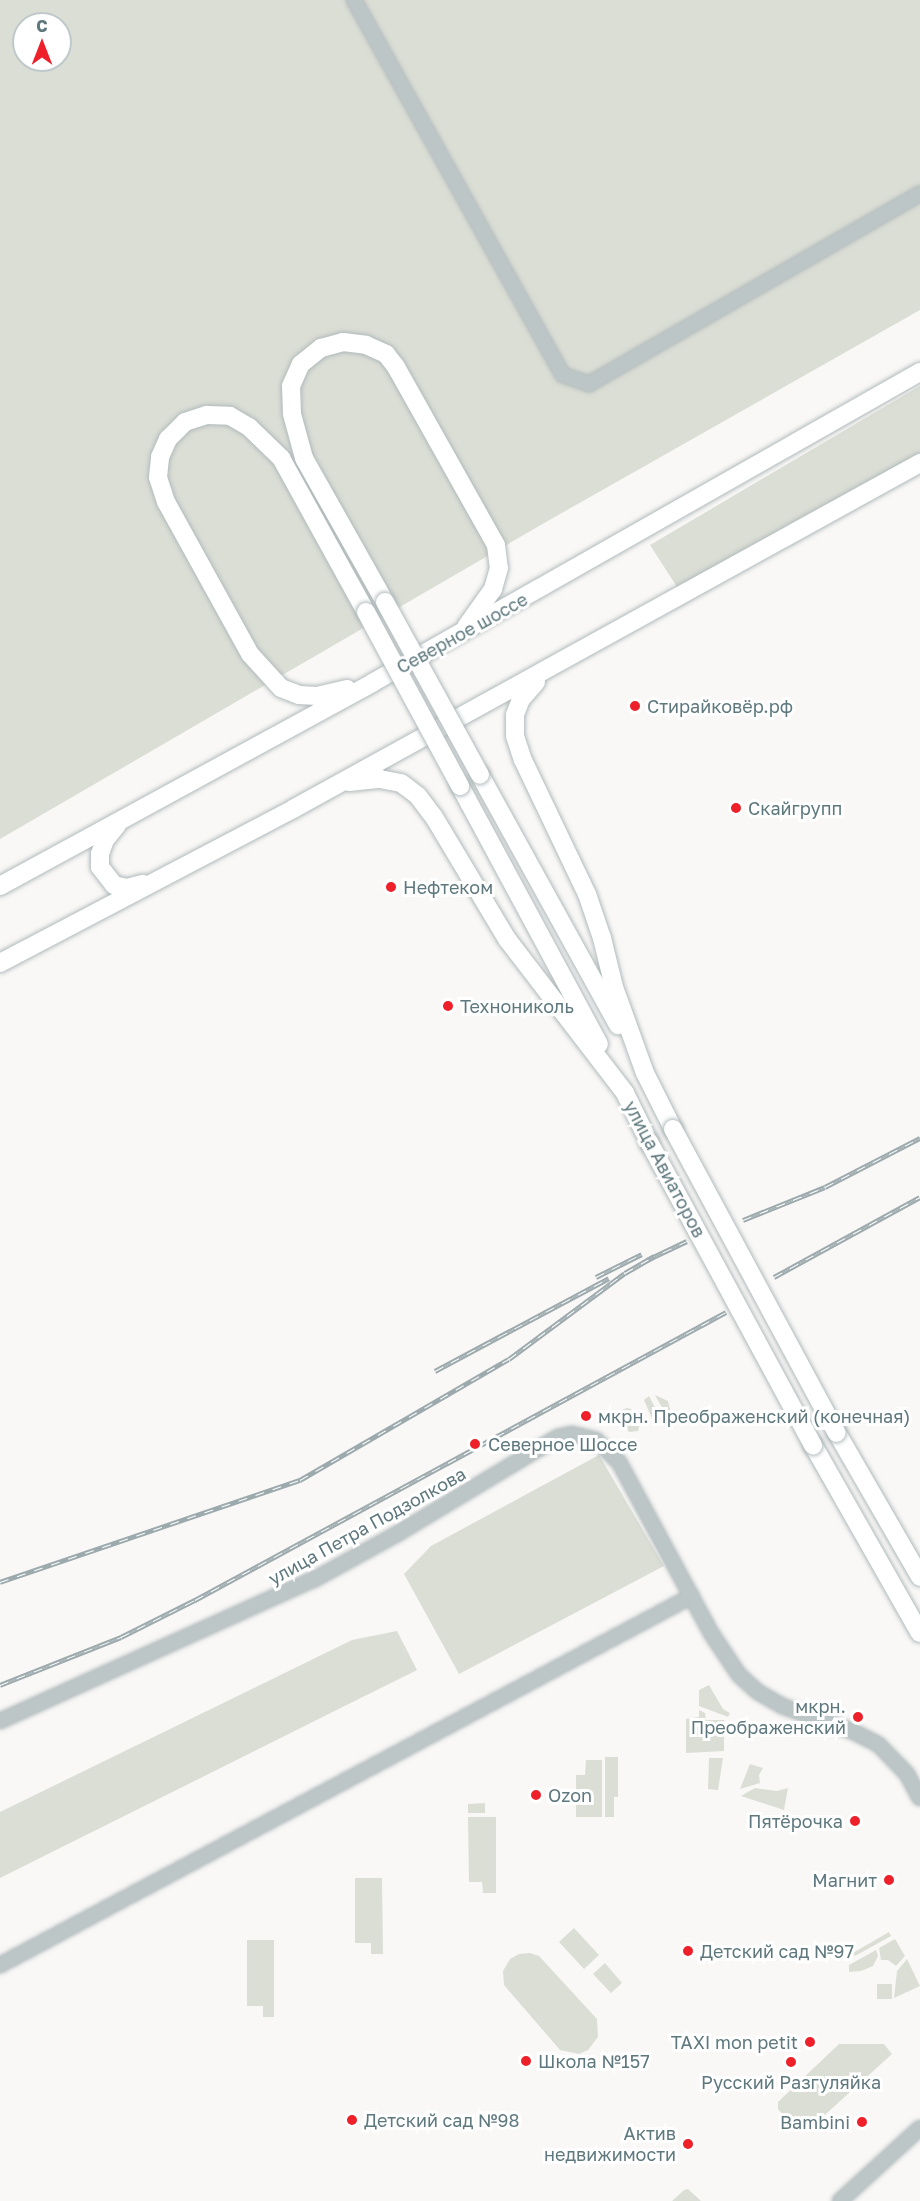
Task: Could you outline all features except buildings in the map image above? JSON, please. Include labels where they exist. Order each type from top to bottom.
[{"type":"main road","points":[[461,633],[493,589],[499,568],[496,544],[396,367],[386,354],[366,345],[343,342],[321,348],[301,363],[291,386],[292,414],[304,458],[645,1073]]},
{"type":"main road","name":"Северное шоссе","points":[[0,886],[372,683],[920,372]]},
{"type":"main road","points":[[372,683],[317,696],[299,695],[281,688],[250,654],[166,502],[158,477],[160,457],[168,439],[185,422],[207,415],[230,416],[249,427],[281,458],[625,1093]]},
{"type":"main road","points":[[0,963],[341,782],[920,463]]},
{"type":"main road","name":"улица Авиаторов","points":[[548,669],[521,699],[515,716],[515,735],[523,760],[587,894],[602,938],[614,987],[645,1073],[837,1433],[920,1577]]},
{"type":"main road","name":"улица Авиаторов","points":[[341,782],[380,779],[401,783],[418,796],[435,817],[507,939],[625,1093],[649,1142],[813,1446],[920,1633]]},
{"type":"main road","points":[[118,823],[105,840],[100,854],[100,867],[114,885],[127,888],[152,882]]},
{"type":"street","points":[[354,0],[563,375],[589,384],[920,194]]},
{"type":"street","name":"улица Петра Подзолкова","points":[[0,1721],[315,1579],[397,1534],[558,1437],[572,1434],[596,1440],[619,1462],[727,1661],[758,1692],[782,1706],[869,1739],[893,1758],[907,1774],[920,1798]]},
{"type":"street","points":[[0,1965],[692,1596]]},
{"type":"street","points":[[840,2201],[920,2128]]},
{"type":"shaded area","points":[[0,0],[920,0],[920,310],[546,522],[0,839]]},
{"type":"shaded area","points":[[920,386],[920,453],[677,587],[650,545]]},
{"type":"shaded area","points":[[655,1395],[668,1401],[671,1413],[668,1418]]},
{"type":"shaded area","points":[[649,1396],[662,1421],[653,1421],[644,1400]]},
{"type":"shaded area","points":[[631,1409],[640,1423],[638,1431],[629,1432],[621,1420],[622,1410]]},
{"type":"shaded area","points":[[599,1455],[664,1566],[459,1674],[404,1574],[431,1546]]},
{"type":"shaded area","points":[[397,1631],[417,1670],[0,1878],[0,1812],[352,1640]]},
{"type":"shaded area","points":[[709,1685],[723,1709],[730,1713],[728,1717],[699,1706],[699,1690]]},
{"type":"shaded area","points":[[699,1710],[705,1713],[706,1720],[724,1720],[724,1751],[686,1753],[686,1719],[699,1717]]},
{"type":"shaded area","points":[[605,1757],[618,1757],[618,1797],[614,1797],[614,1817],[605,1817]]},
{"type":"shaded area","points":[[709,1758],[723,1758],[718,1790],[708,1789]]},
{"type":"shaded area","points":[[586,1760],[602,1760],[602,1817],[576,1817],[576,1775],[585,1775]]},
{"type":"shaded area","points":[[750,1764],[763,1768],[759,1775],[760,1783],[740,1789]]},
{"type":"shaded area","points":[[755,1788],[777,1791],[788,1788],[784,1810],[741,1796]]},
{"type":"shaded area","points":[[485,1803],[485,1813],[468,1813],[468,1804]]},
{"type":"shaded area","points":[[468,1817],[496,1817],[496,1893],[483,1893],[482,1882],[469,1882]]},
{"type":"shaded area","points":[[355,1878],[382,1878],[383,1954],[371,1954],[371,1943],[355,1943]]},
{"type":"shaded area","points":[[574,1928],[599,1955],[584,1969],[559,1942]]},
{"type":"shaded area","points":[[889,1932],[891,1936],[855,1956],[853,1953]]},
{"type":"shaded area","points":[[895,1939],[905,1956],[896,1966],[888,1960],[881,1960],[879,1948]]},
{"type":"shaded area","points":[[247,1940],[274,1940],[274,2017],[263,2017],[263,2006],[247,2006]]},
{"type":"shaded area","points":[[876,1950],[878,1956],[873,1966],[861,1971],[849,1972],[849,1965]]},
{"type":"shaded area","points":[[530,1953],[539,1956],[597,2019],[598,2037],[588,2050],[579,2054],[560,2050],[504,1985],[503,1971],[510,1959],[519,1954]]},
{"type":"shaded area","points":[[907,1959],[920,1986],[894,1998],[897,1971]]},
{"type":"shaded area","points":[[605,1963],[622,1983],[611,1993],[593,1974]]},
{"type":"shaded area","points":[[877,1984],[892,1984],[892,1999],[877,1999]]},
{"type":"shaded area","points":[[839,2044],[884,2044],[892,2054],[806,2132],[797,2131],[778,2109],[778,2102]]},
{"type":"shaded area","points":[[688,2189],[701,2201],[672,2201],[684,2190]]},
{"type":"railway","points":[[743,1220],[825,1187],[920,1138]]},
{"type":"railway","points":[[774,1277],[920,1197]]},
{"type":"railway","points":[[647,1260],[687,1241]]},
{"type":"railway","points":[[596,1277],[642,1254]]},
{"type":"railway","points":[[0,1582],[300,1480],[509,1359],[625,1273],[655,1256]]},
{"type":"railway","points":[[435,1371],[609,1278]]},
{"type":"railway","points":[[0,1685],[121,1637],[195,1600],[726,1312]]},
{"type":"place","name":"Стирайковёр.рф","points":[[635,706]]},
{"type":"place","name":"Скайгрупп","points":[[736,808]]},
{"type":"place","name":"Нефтеком","points":[[391,887]]},
{"type":"place","name":"Технониколь","points":[[448,1006]]},
{"type":"place","name":"мкрн. Преображенский (конечная)","points":[[586,1416]]},
{"type":"place","name":"Северное Шоссе","points":[[475,1444]]},
{"type":"place","name":"мкрн. Преображенский","points":[[858,1717]]},
{"type":"place","name":"Ozon","points":[[536,1795]]},
{"type":"place","name":"Пятёрочка","points":[[855,1821]]},
{"type":"place","name":"Магнит","points":[[889,1880]]},
{"type":"place","name":"Детский сад №97","points":[[688,1951]]},
{"type":"place","name":"TAXI mon petit","points":[[810,2042]]},
{"type":"place","name":"Школа №157","points":[[526,2061]]},
{"type":"place","name":"Русский Разгуляйка","points":[[791,2062]]},
{"type":"place","name":"Детский сад №98","points":[[352,2120]]},
{"type":"place","name":"Bambini","points":[[862,2122]]},
{"type":"place","name":"Актив недвижимости","points":[[688,2144]]}]
